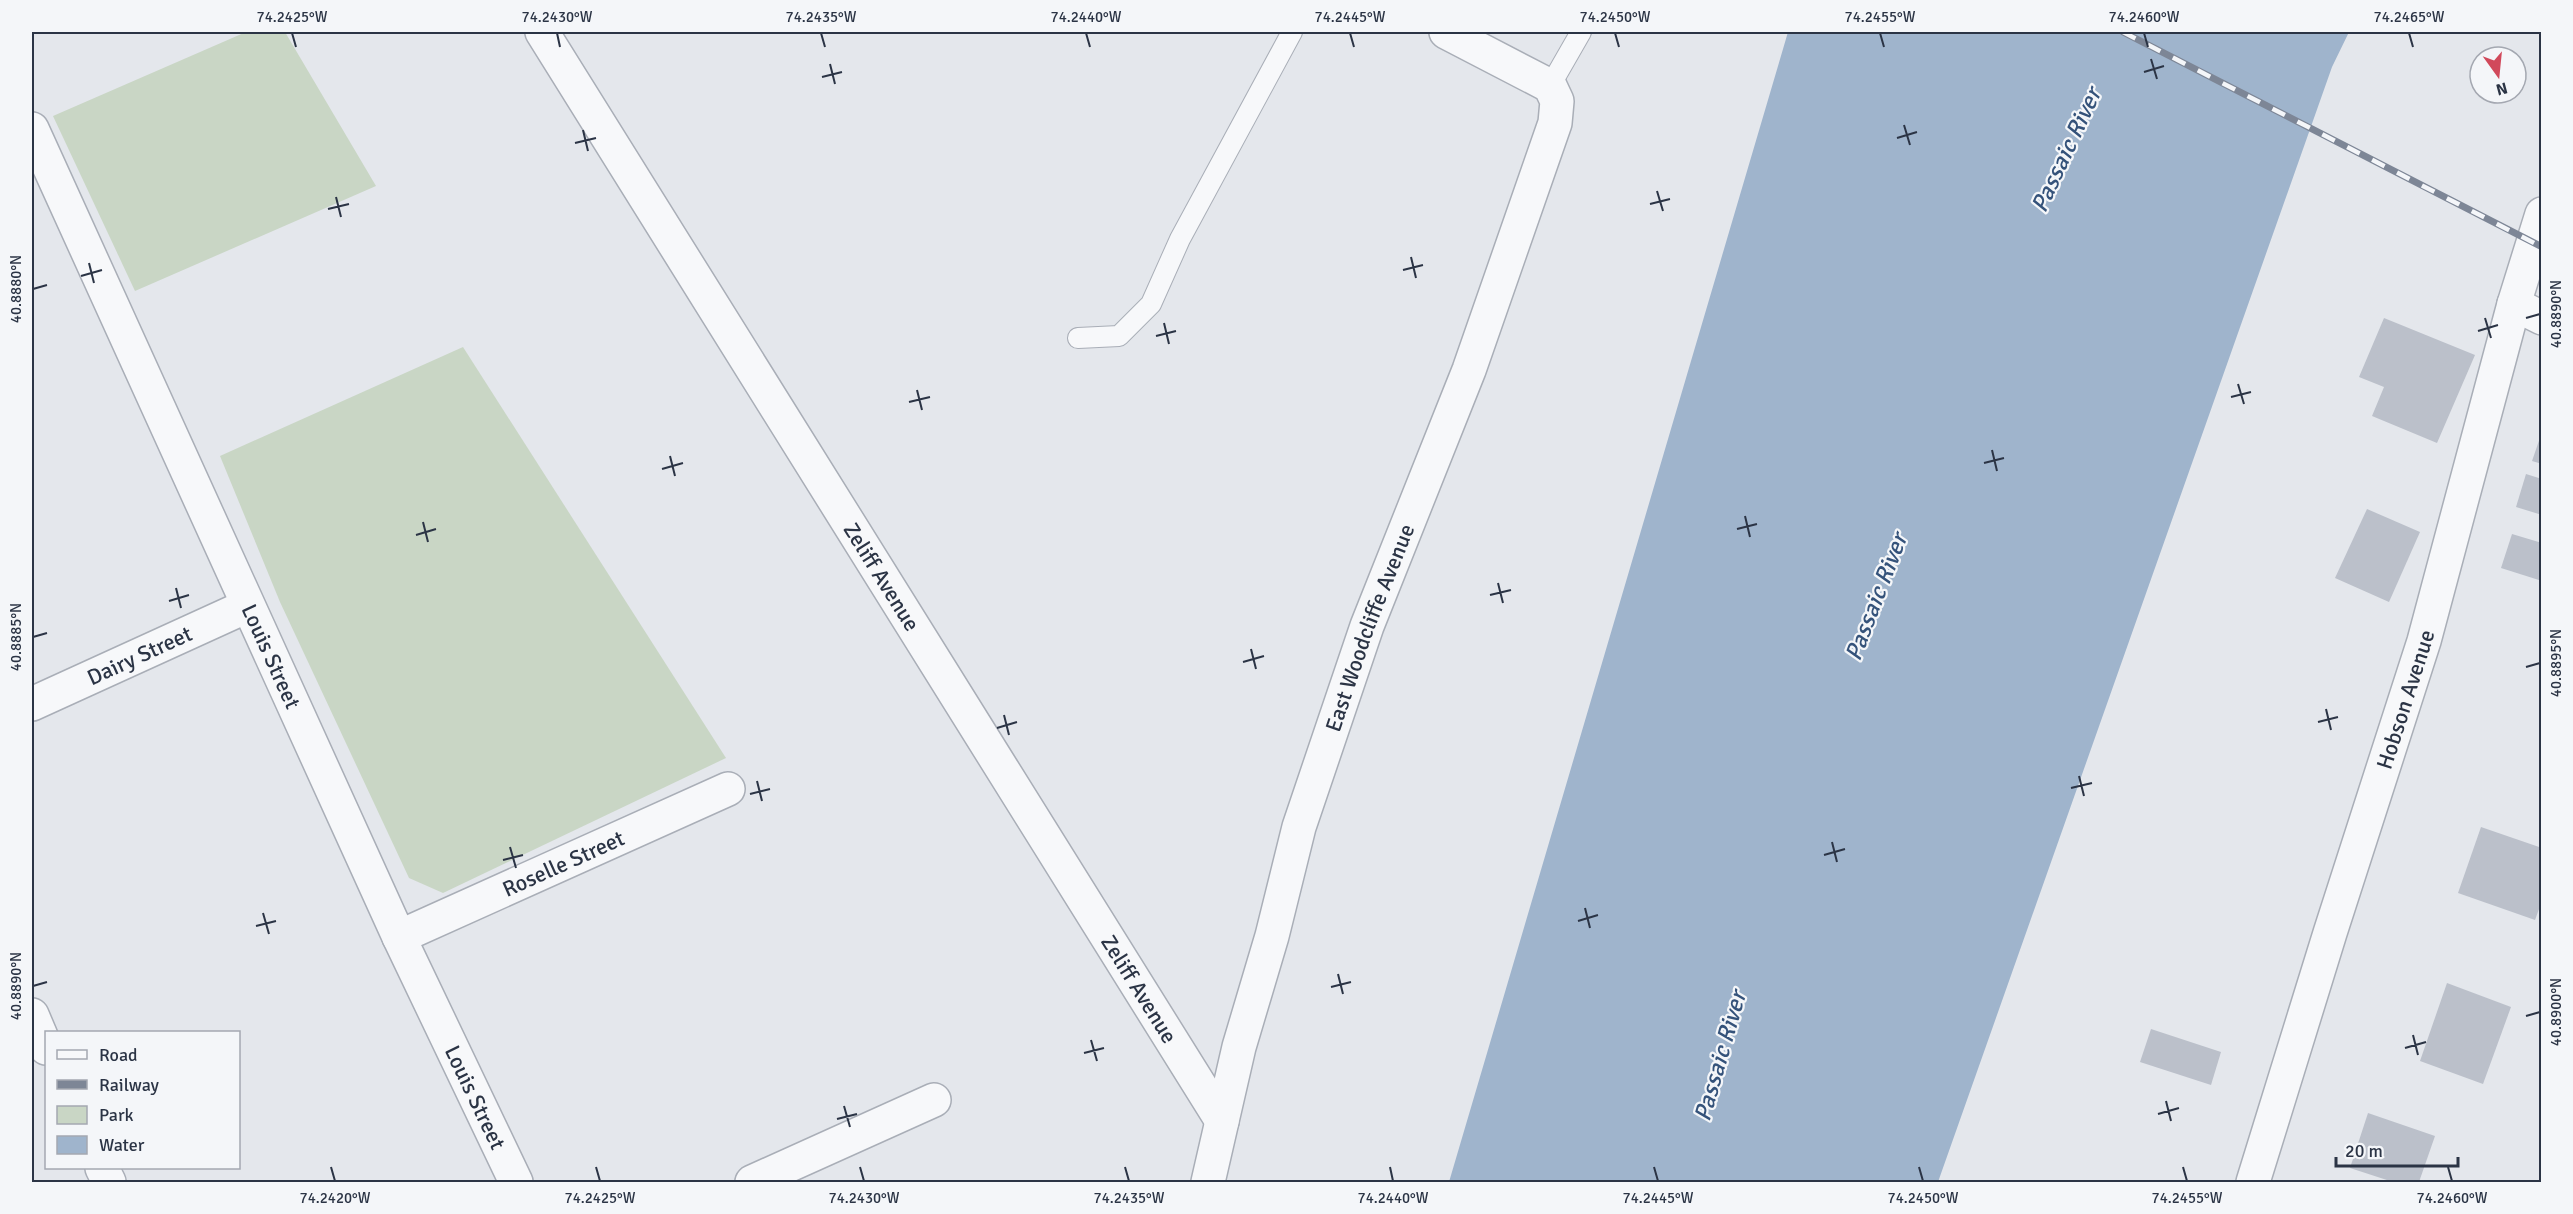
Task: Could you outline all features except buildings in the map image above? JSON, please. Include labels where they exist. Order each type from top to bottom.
[{"type":"street","name":"Zeliff Avenue","points":[[542,32],[1222,1121]]},
{"type":"street","points":[[1446,32],[1550,86]]},
{"type":"street","name":"East Woodcliffe Avenue","points":[[1208,1182],[1239,1047],[1272,936],[1299,827],[1367,626],[1469,370],[1556,123],[1557,101],[1550,86]]},
{"type":"street","name":"Louis Street","points":[[32,129],[399,937],[516,1182]]},
{"type":"street","name":"Hobson Avenue","points":[[2253,1182],[2528,311],[2541,214]]},
{"type":"street","name":"Dairy Street","points":[[32,704],[247,606]]},
{"type":"street","name":"Roselle Street","points":[[399,937],[728,789]]},
{"type":"street","points":[[32,1015],[45,1046]]},
{"type":"street","points":[[752,1182],[934,1100]]},
{"type":"lane","points":[[1078,338],[1119,336],[1151,304],[1180,238],[1292,32]]},
{"type":"lane","points":[[1550,86],[1581,32]]},
{"type":"green space","points":[[246,32],[285,32],[376,186],[135,291],[53,116]]},
{"type":"green space","points":[[463,347],[726,758],[443,893],[409,878],[280,602],[220,456]]},
{"type":"water","name":"Passaic River","points":[[1788,32],[2349,32],[2332,67],[1938,1182],[1449,1182]]},
{"type":"railway","points":[[2123,32],[2542,247]]}]
